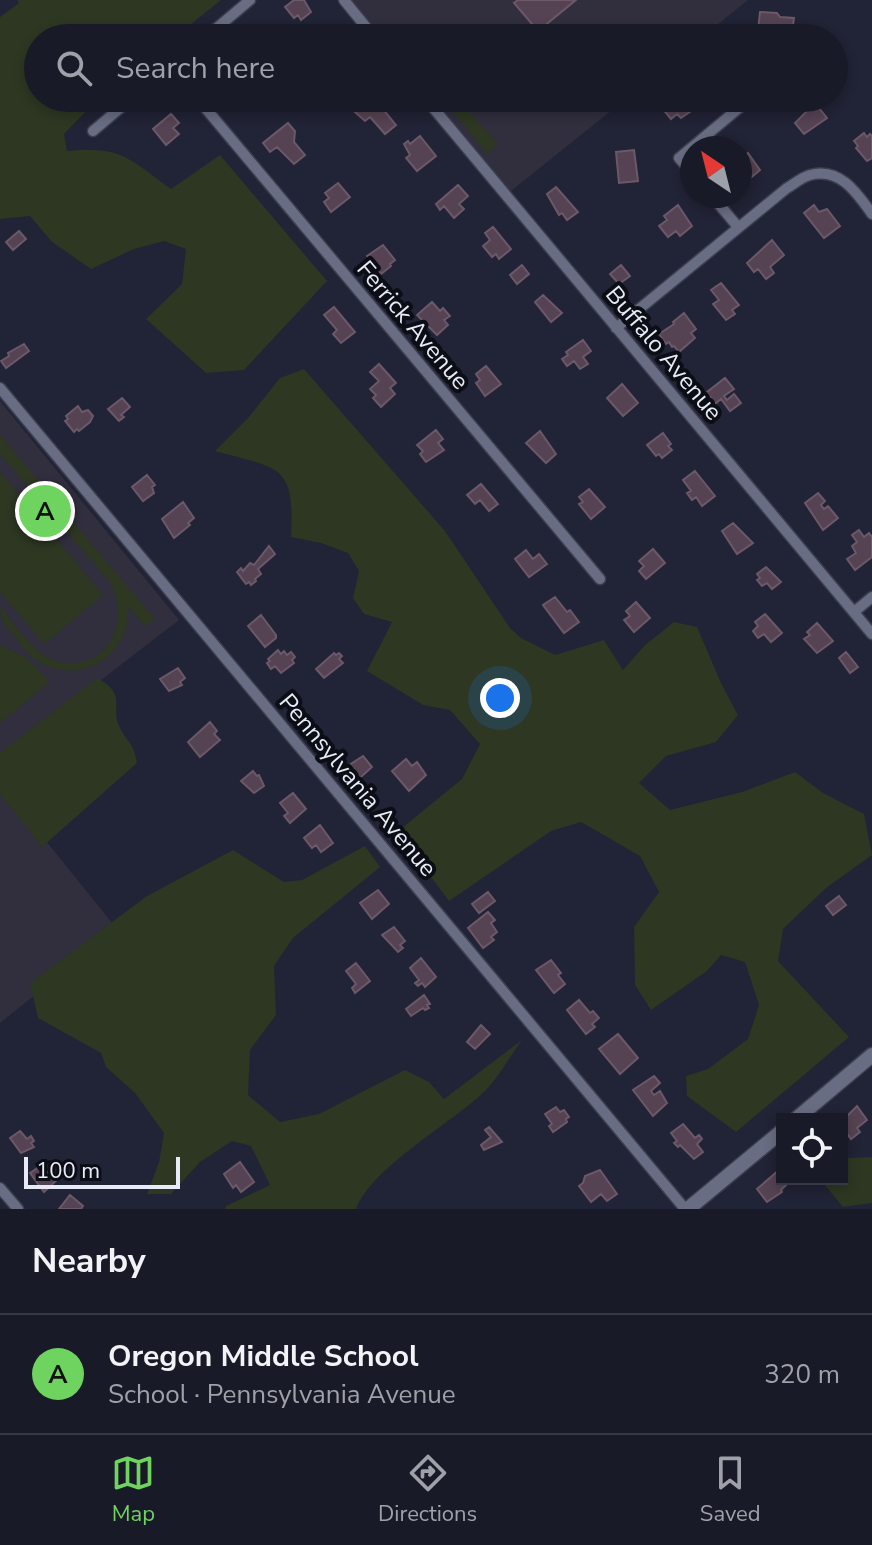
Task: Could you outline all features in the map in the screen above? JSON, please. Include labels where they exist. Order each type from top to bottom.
[{"type":"street","points":[[222,24],[250,0]]},
{"type":"street","points":[[344,0],[364,24]]},
{"type":"street","points":[[93,131],[115,112]]},
{"type":"street","name":"Ferrick Avenue","points":[[209,112],[600,579]]},
{"type":"street","name":"Buffalo Avenue","points":[[437,112],[872,634]]},
{"type":"street","points":[[705,136],[734,112]]},
{"type":"street","points":[[616,328],[787,188],[810,175],[829,174],[848,183],[872,214]]},
{"type":"street","points":[[722,208],[738,227]]},
{"type":"street","name":"Pennsylvania Avenue","points":[[0,388],[687,1209]]},
{"type":"street","points":[[854,612],[872,597]]},
{"type":"street","points":[[803,1113],[872,1055]]},
{"type":"street","points":[[687,1209],[776,1136]]},
{"type":"street","points":[[0,1188],[18,1209]]},
{"type":"shaded area","points":[[343,0],[748,0],[718,24],[363,24]]},
{"type":"shaded area","points":[[437,112],[610,112],[506,195]]},
{"type":"shaded area","points":[[0,401],[179,620],[0,758]]},
{"type":"shaded area","points":[[0,784],[117,929],[0,1023]]},
{"type":"green space","points":[[17,0],[221,0],[191,24],[24,24],[24,112],[85,112],[64,134],[67,151],[100,150],[124,156],[171,189],[220,155],[327,281],[244,370],[206,373],[146,319],[182,284],[186,249],[164,241],[134,249],[91,269],[52,242],[30,216],[0,219],[0,17],[19,3]]},
{"type":"green space","points":[[453,112],[469,112],[494,140],[496,144],[488,154]]},
{"type":"green space","points":[[304,369],[445,531],[510,628],[521,638],[555,655],[604,640],[623,670],[645,645],[674,622],[697,627],[738,715],[716,742],[666,756],[639,783],[670,810],[742,792],[795,772],[823,793],[864,814],[872,855],[826,888],[783,929],[778,961],[849,1037],[736,1132],[687,1096],[686,1076],[708,1069],[748,1039],[759,1005],[745,962],[721,955],[707,971],[651,1010],[635,985],[634,927],[659,892],[640,856],[581,822],[551,831],[449,901],[397,832],[462,779],[480,744],[450,710],[423,705],[367,671],[392,622],[364,614],[353,598],[359,571],[348,553],[291,537],[292,513],[286,482],[268,467],[215,451],[248,418],[280,378]]},
{"type":"green space","points":[[0,435],[155,619],[145,626],[129,607],[126,628],[119,643],[100,662],[88,667],[63,670],[37,661],[2,620],[0,606],[23,636],[44,655],[70,663],[85,661],[109,644],[118,614],[109,581],[0,454]]},
{"type":"green space","points":[[0,472],[103,595],[44,644],[0,592]]},
{"type":"green space","points":[[0,645],[27,658],[50,682],[0,723]]},
{"type":"green space","points":[[97,678],[113,690],[117,721],[137,763],[42,847],[0,794],[0,753]]},
{"type":"green space","points":[[365,846],[380,867],[293,938],[274,966],[276,1015],[250,1050],[248,1095],[280,1122],[319,1114],[405,1070],[429,1082],[444,1099],[522,1040],[485,1091],[395,1162],[364,1193],[356,1209],[225,1209],[270,1185],[251,1146],[232,1141],[200,1162],[171,1194],[147,1194],[159,1162],[164,1133],[135,1093],[106,1067],[101,1053],[38,1018],[30,983],[147,896],[233,850],[284,882],[302,880]]},
{"type":"green space","points":[[872,1157],[872,1203],[843,1207],[825,1185],[848,1185],[848,1158]]},
{"type":"building","points":[[294,0],[304,0],[311,12],[301,20],[298,15],[294,18],[285,7]]},
{"type":"building","points":[[518,0],[576,0],[547,24],[532,24],[514,3]]},
{"type":"building","points":[[760,12],[794,18],[793,24],[759,24]]},
{"type":"building","points":[[355,112],[385,112],[396,125],[385,134],[370,117],[365,121]]},
{"type":"building","points":[[665,112],[690,112],[681,118],[677,114],[671,119]]},
{"type":"building","points":[[806,112],[822,112],[827,118],[804,134],[795,123]]},
{"type":"building","points":[[171,114],[179,123],[173,128],[179,134],[166,145],[153,129]]},
{"type":"building","points":[[288,123],[295,131],[294,142],[305,155],[294,164],[277,147],[270,152],[263,143]]},
{"type":"building","points":[[864,133],[867,137],[872,136],[872,158],[867,161],[854,141]]},
{"type":"building","points":[[420,136],[436,156],[417,171],[406,158],[410,155],[404,144],[408,141],[410,144]]},
{"type":"building","points":[[634,150],[638,181],[619,183],[616,152]]},
{"type":"building","points":[[752,159],[760,170],[752,177]]},
{"type":"building","points":[[338,183],[350,197],[331,212],[324,202],[329,198],[325,193]]},
{"type":"building","points":[[458,185],[468,196],[459,204],[464,209],[454,218],[444,206],[440,210],[436,204]]},
{"type":"building","points":[[556,187],[578,212],[567,220],[562,213],[559,215],[547,194]]},
{"type":"building","points":[[678,205],[692,226],[680,236],[676,231],[668,237],[659,226],[667,220],[664,216]]},
{"type":"building","points":[[814,205],[819,212],[827,209],[840,226],[824,238],[804,213]]},
{"type":"building","points":[[493,227],[511,249],[499,259],[496,254],[492,257],[483,246],[490,240],[485,233]]},
{"type":"building","points":[[19,231],[26,239],[13,250],[6,242]]},
{"type":"building","points":[[772,240],[784,255],[770,267],[774,273],[766,279],[758,269],[754,272],[747,263]]},
{"type":"building","points":[[383,245],[395,260],[381,274],[367,256]]},
{"type":"building","points":[[522,265],[529,274],[517,284],[510,275]]},
{"type":"building","points":[[621,265],[630,276],[619,284],[610,274]]},
{"type":"building","points":[[721,283],[739,305],[732,310],[735,314],[726,320],[713,304],[719,300],[711,290]]},
{"type":"building","points":[[543,295],[562,313],[551,322],[535,302]]},
{"type":"building","points":[[432,302],[450,316],[444,320],[448,325],[437,335],[417,315]]},
{"type":"building","points":[[334,307],[355,332],[341,343],[333,334],[337,330],[324,315]]},
{"type":"building","points":[[684,313],[696,329],[691,333],[695,338],[679,352],[669,342],[666,344],[659,334]]},
{"type":"building","points":[[583,340],[591,351],[583,357],[588,364],[580,369],[574,361],[567,366],[562,359],[568,355],[566,352]]},
{"type":"building","points":[[24,344],[29,351],[6,368],[1,361]]},
{"type":"building","points":[[379,364],[396,383],[390,388],[395,394],[381,407],[370,389],[379,381],[370,372]]},
{"type":"building","points":[[486,366],[501,384],[485,396],[476,383],[480,380],[476,374]]},
{"type":"building","points":[[725,378],[734,389],[724,396],[727,400],[734,394],[741,403],[730,411],[721,399],[715,404],[707,392]]},
{"type":"building","points":[[622,384],[638,403],[623,416],[607,398]]},
{"type":"building","points":[[122,398],[130,407],[119,421],[108,409]]},
{"type":"building","points":[[78,406],[82,412],[88,410],[93,416],[90,422],[74,432],[65,421],[68,419],[66,416]]},
{"type":"building","points":[[436,430],[443,439],[438,443],[444,450],[426,462],[420,454],[423,451],[417,445]]},
{"type":"building","points":[[540,431],[556,454],[546,463],[526,443]]},
{"type":"building","points":[[663,433],[672,450],[662,458],[659,454],[656,456],[647,445]]},
{"type":"building","points":[[695,471],[715,496],[702,506],[696,497],[692,500],[687,493],[691,491],[683,480]]},
{"type":"building","points":[[147,475],[155,485],[152,487],[154,493],[143,501],[132,487]]},
{"type":"building","points":[[481,484],[498,504],[489,511],[480,500],[475,504],[467,495]]},
{"type":"building","points":[[589,489],[605,507],[591,519],[579,504],[583,502],[579,497]]},
{"type":"building","points":[[818,493],[825,501],[821,505],[824,509],[828,506],[838,518],[823,530],[805,503]]},
{"type":"building","points":[[183,502],[194,518],[174,538],[162,519]]},
{"type":"building","points":[[733,523],[753,543],[737,554],[722,531]]},
{"type":"building","points":[[859,530],[864,537],[869,533],[872,537],[872,557],[855,570],[847,559],[856,553],[852,546],[857,542],[852,535]]},
{"type":"building","points":[[269,546],[275,554],[258,569],[261,574],[256,581],[246,584],[237,572],[241,568],[243,571],[250,563],[254,565]]},
{"type":"building","points":[[653,549],[665,563],[646,579],[639,571],[644,566],[639,561]]},
{"type":"building","points":[[526,550],[533,559],[539,554],[547,564],[529,577],[515,559]]},
{"type":"building","points":[[766,567],[781,582],[772,589],[767,583],[762,586],[757,580],[760,578],[757,574]]},
{"type":"building","points":[[555,597],[579,622],[564,633],[543,605]]},
{"type":"building","points":[[636,602],[650,618],[634,632],[624,620],[630,616],[626,611]]},
{"type":"building","points":[[765,614],[782,633],[771,642],[764,634],[758,638],[753,631],[758,626],[755,622]]},
{"type":"building","points":[[261,615],[276,635],[265,647],[248,626]]},
{"type":"building","points":[[817,623],[833,641],[817,653],[804,639]]},
{"type":"building","points":[[278,650],[287,655],[291,652],[295,657],[292,660],[294,663],[281,673],[275,666],[271,669],[267,663]]},
{"type":"building","points":[[846,652],[858,667],[850,673],[839,658]]},
{"type":"building","points":[[334,653],[342,656],[339,659],[343,663],[324,678],[316,669]]},
{"type":"building","points":[[178,668],[185,678],[180,682],[182,685],[169,691],[160,679]]},
{"type":"building","points":[[210,722],[220,740],[200,757],[188,742]]},
{"type":"building","points":[[363,756],[372,767],[351,786],[340,771]]},
{"type":"building","points":[[406,759],[412,766],[417,762],[426,775],[409,791],[392,771]]},
{"type":"building","points":[[253,771],[259,775],[264,786],[254,793],[241,781]]},
{"type":"building","points":[[293,793],[306,809],[290,823],[284,816],[288,813],[280,803]]},
{"type":"building","points":[[320,825],[333,843],[321,852],[316,845],[312,848],[304,838]]},
{"type":"building","points":[[378,890],[389,904],[372,919],[360,903]]},
{"type":"building","points":[[488,892],[495,901],[479,913],[472,904]]},
{"type":"building","points":[[839,896],[846,905],[833,915],[826,906]]},
{"type":"building","points":[[488,912],[495,920],[491,923],[497,932],[491,937],[494,940],[483,948],[468,928]]},
{"type":"building","points":[[394,927],[405,941],[398,952],[382,935]]},
{"type":"building","points":[[421,958],[436,977],[425,987],[422,983],[418,986],[415,983],[419,980],[410,968]]},
{"type":"building","points":[[551,960],[565,984],[554,993],[536,970]]},
{"type":"building","points":[[356,963],[370,981],[355,993],[352,988],[356,984],[346,971]]},
{"type":"building","points":[[424,995],[429,1008],[423,1008],[411,1016],[406,1009]]},
{"type":"building","points":[[579,1000],[599,1018],[592,1024],[595,1027],[586,1034],[567,1010]]},
{"type":"building","points":[[481,1025],[490,1034],[475,1049],[467,1042]]},
{"type":"building","points":[[618,1034],[638,1058],[620,1074],[599,1049]]},
{"type":"building","points":[[654,1076],[660,1083],[651,1091],[654,1095],[660,1091],[667,1103],[653,1116],[633,1090]]},
{"type":"building","points":[[857,1106],[867,1120],[857,1128],[860,1132],[851,1139],[848,1135],[848,1115]]},
{"type":"building","points":[[556,1107],[560,1112],[564,1110],[569,1117],[553,1132],[545,1114]]},
{"type":"building","points":[[683,1124],[695,1138],[699,1135],[702,1139],[697,1144],[703,1152],[694,1159],[674,1143],[677,1141],[671,1133]]},
{"type":"building","points":[[489,1127],[502,1142],[484,1150],[481,1145],[491,1137],[485,1130]]},
{"type":"building","points":[[20,1131],[27,1139],[31,1136],[34,1141],[31,1143],[34,1147],[21,1153],[10,1138]]},
{"type":"building","points":[[240,1162],[254,1182],[241,1192],[236,1185],[233,1188],[224,1174]]},
{"type":"building","points":[[42,1165],[51,1177],[55,1174],[59,1178],[44,1192],[30,1173]]},
{"type":"building","points":[[600,1170],[617,1194],[607,1201],[601,1194],[591,1202],[579,1186],[585,1176]]},
{"type":"building","points":[[776,1173],[776,1185],[786,1185],[782,1192],[767,1202],[757,1189]]},
{"type":"building","points":[[70,1195],[83,1206],[81,1209],[59,1209]]},
{"type":"place","name":"Oregon Middle School","points":[[45,511]]}]
